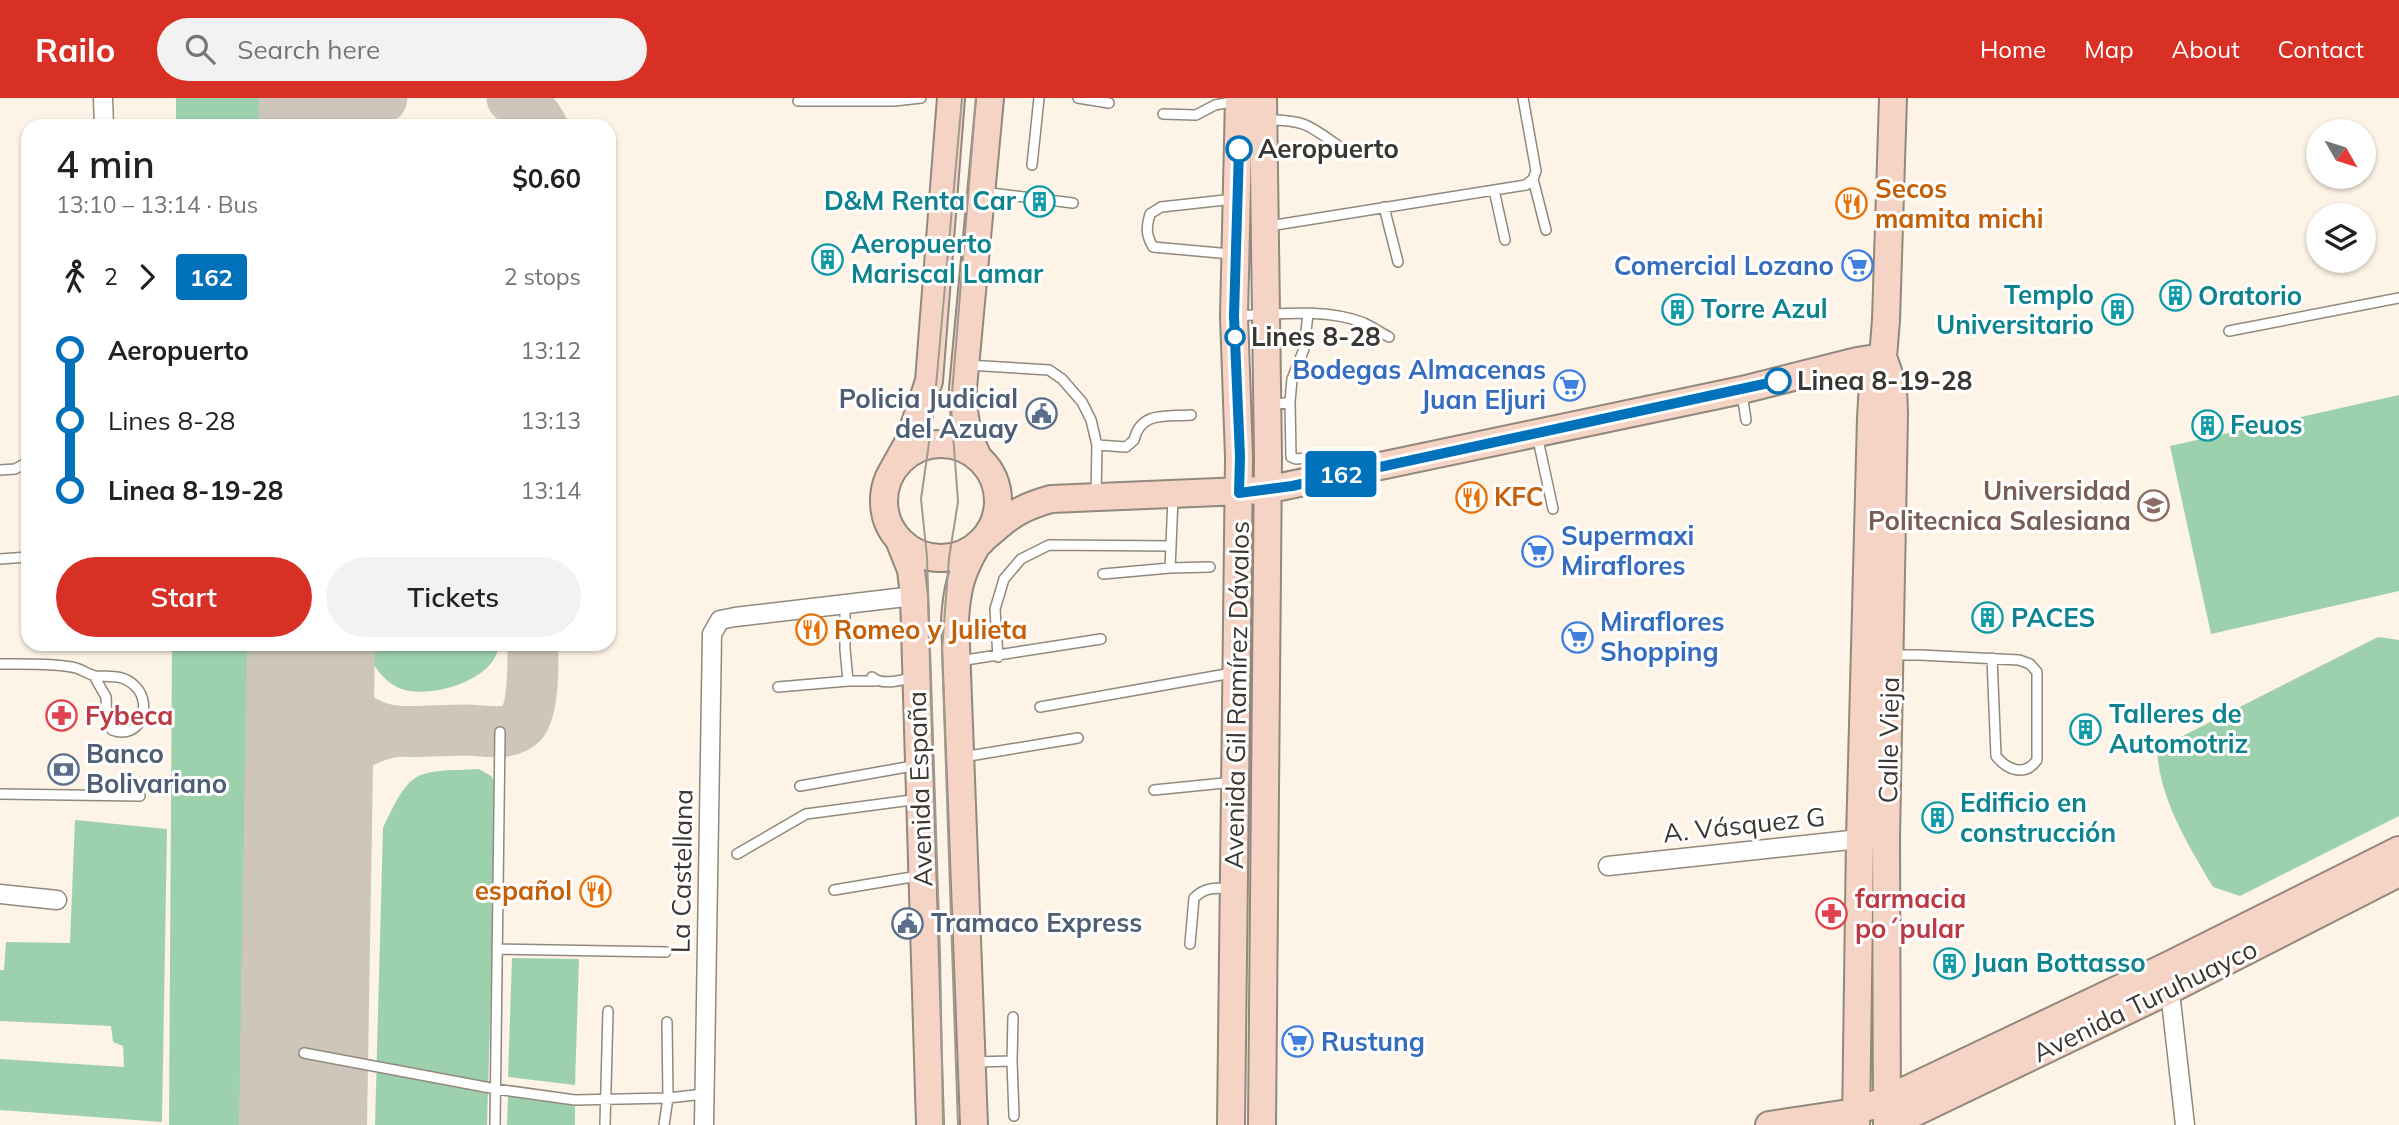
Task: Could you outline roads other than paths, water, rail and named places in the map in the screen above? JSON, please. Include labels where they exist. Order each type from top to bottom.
[{"type":"main road","points":[[951,98],[929,381],[909,441],[891,473],[885,490],[884,508],[889,526],[899,540],[912,551],[927,557],[949,558],[982,541],[1009,515],[1026,506],[1051,499],[1266,490],[1742,390],[1883,357]]},
{"type":"main road","points":[[982,541],[996,519],[999,501],[996,484],[968,437],[963,415],[965,365],[990,98]]},
{"type":"main road","name":"Calle Vieja","points":[[1887,1117],[1886,837],[1876,743],[1879,623],[1873,383],[1883,357],[1893,98]]},
{"type":"main road","name":"Avenida Gil Ramírez Dávalos","points":[[1231,1125],[1240,457],[1234,316],[1236,255],[1251,197],[1253,103]]},
{"type":"main road","name":"Avenida Gil Ramírez Dávalos","points":[[1251,197],[1264,227],[1265,314],[1279,415],[1266,490],[1262,1125]]},
{"type":"main road","points":[[891,473],[901,460],[928,444],[954,444],[983,461],[1005,484],[1020,493],[1051,499]]},
{"type":"main road","name":"Avenida España","points":[[899,540],[911,570],[914,596],[930,1125]]},
{"type":"main road","name":"Avenida España","points":[[974,1125],[955,619],[957,587],[965,565],[982,541]]},
{"type":"main road","name":"Calle Vieja","points":[[1856,1118],[1860,839],[1891,655],[1879,623]]},
{"type":"main road","name":"Avenida Turuhuayco","points":[[2169,978],[2399,850]]},
{"type":"main road","name":"Avenida Turuhuayco","points":[[1769,1125],[1887,1117],[2169,978],[2399,873]]},
{"type":"street","points":[[103,98],[104,119]]},
{"type":"street","points":[[845,604],[868,606],[914,596]]},
{"type":"street","name":"La Castellana","points":[[704,1125],[712,634],[720,620],[845,604]]},
{"type":"street","name":"A. Vásquez G","points":[[1608,866],[1886,837]]},
{"type":"street","points":[[0,894],[57,900]]},
{"type":"street","points":[[2169,978],[2185,1125]]},
{"type":"lane","points":[[798,101],[921,98]]},
{"type":"lane","points":[[1032,165],[1040,98]]},
{"type":"lane","points":[[1078,98],[1109,103]]},
{"type":"lane","points":[[1264,227],[1526,185],[1533,179],[1536,171],[1524,98]]},
{"type":"lane","points":[[1163,114],[1196,115],[1215,105],[1253,103],[1288,119],[1304,122],[1344,150]]},
{"type":"lane","points":[[1533,179],[1546,230]]},
{"type":"lane","points":[[1494,190],[1505,240]]},
{"type":"lane","points":[[981,192],[1073,202]]},
{"type":"lane","points":[[1236,255],[1153,247],[1147,236],[1147,225],[1150,214],[1161,207],[1251,197]]},
{"type":"lane","points":[[1384,207],[1398,262]]},
{"type":"lane","points":[[2229,331],[2399,298]]},
{"type":"lane","points":[[1308,314],[1304,349],[1279,415],[1291,457],[1315,457],[1318,460],[1320,478]]},
{"type":"lane","points":[[1234,316],[1327,315],[1363,323],[1389,337]]},
{"type":"lane","points":[[965,365],[1049,370],[1062,379],[1082,402],[1091,420],[1097,445],[1096,497]]},
{"type":"lane","points":[[1742,390],[1746,420]]},
{"type":"lane","points":[[1097,445],[1126,447],[1134,440],[1137,427],[1148,419],[1191,415]]},
{"type":"lane","points":[[1537,433],[1553,509]]},
{"type":"lane","points":[[0,470],[21,466]]},
{"type":"lane","points":[[1170,568],[1173,495]]},
{"type":"lane","points":[[998,657],[995,609],[1004,579],[1021,559],[1049,545],[1171,546]]},
{"type":"lane","points":[[0,559],[21,558]]},
{"type":"lane","points":[[1103,574],[1210,567]]},
{"type":"lane","points":[[845,604],[848,681]]},
{"type":"lane","points":[[957,662],[1101,639]]},
{"type":"lane","points":[[1891,655],[1992,658],[2019,660],[2030,664],[2037,672],[2037,760],[2032,766],[2022,770],[2011,769],[1996,756],[1992,658]]},
{"type":"lane","points":[[0,664],[75,667],[94,676],[111,675],[124,678],[137,687],[145,703],[140,722],[131,732],[122,734],[112,730],[107,718],[106,697],[94,676]]},
{"type":"lane","points":[[1040,707],[1218,674],[1237,673]]},
{"type":"lane","points":[[778,687],[873,678],[890,681],[917,677]]},
{"type":"lane","points":[[495,1125],[500,732]]},
{"type":"lane","points":[[961,758],[1077,738]]},
{"type":"lane","points":[[800,786],[920,764]]},
{"type":"lane","points":[[1154,790],[1236,782]]},
{"type":"lane","points":[[0,794],[140,796]]},
{"type":"lane","points":[[737,854],[806,814],[921,799]]},
{"type":"lane","points":[[834,890],[923,875]]},
{"type":"lane","points":[[1190,944],[1194,898],[1209,888],[1234,889]]},
{"type":"lane","points":[[498,948],[666,952]]},
{"type":"lane","points":[[605,1125],[608,1011]]},
{"type":"lane","points":[[1013,1017],[1014,1116]]},
{"type":"lane","points":[[664,1125],[667,1098],[667,1022]]},
{"type":"lane","points":[[304,1053],[496,1089],[575,1100],[667,1098],[704,1094]]},
{"type":"lane","points":[[972,1062],[1012,1060]]},
{"type":"tram line","points":[[943,1125],[927,557],[921,499],[934,408],[962,98]]},
{"type":"tram line","points":[[958,1125],[942,650],[949,558],[958,502],[951,406],[976,98]]},
{"type":"place","name":"Aeropuerto","points":[[1239,149]]},
{"type":"place","name":"D&M Renta Car","points":[[1039,201]]},
{"type":"place","name":"Secos mamita michi","points":[[1852,204]]},
{"type":"place","name":"Aeropuerto Mariscal Lamar","points":[[828,259]]},
{"type":"place","name":"Comercial Lozano","points":[[1857,266]]},
{"type":"place","name":"Oratorio","points":[[2175,296]]},
{"type":"place","name":"Torre Azul","points":[[1678,309]]},
{"type":"place","name":"Templo Universitario","points":[[2117,310]]},
{"type":"place","name":"Lines 8-28","points":[[1235,337]]},
{"type":"place","name":"Linea 8-19-28","points":[[1778,381]]},
{"type":"place","name":"Bodegas Almacenas Juan Eljuri","points":[[1569,385]]},
{"type":"place","name":"Policia Judicial del Azuay","points":[[1041,414]]},
{"type":"place","name":"Feuos","points":[[2207,425]]},
{"type":"place","name":"KFC","points":[[1471,497]]},
{"type":"place","name":"Universidad Politecnica Salesiana","points":[[2154,506]]},
{"type":"place","name":"Supermaxi Miraflores","points":[[1538,551]]},
{"type":"place","name":"PACES","points":[[1988,618]]},
{"type":"place","name":"Romeo y Julieta","points":[[811,630]]},
{"type":"place","name":"Miraflores Shopping","points":[[1577,637]]},
{"type":"place","name":"Fybeca","points":[[62,716]]},
{"type":"place","name":"Talleres de Automotriz","points":[[2086,729]]},
{"type":"place","name":"Banco Bolivariano","points":[[63,769]]},
{"type":"place","name":"Edificio en construcción","points":[[1937,818]]},
{"type":"place","name":"español","points":[[595,891]]},
{"type":"place","name":"farmacia po´pular","points":[[1832,914]]},
{"type":"place","name":"Tramaco Express","points":[[908,923]]},
{"type":"place","name":"Juan Bottasso","points":[[1949,963]]},
{"type":"place","name":"Rustung","points":[[1298,1042]]}]
